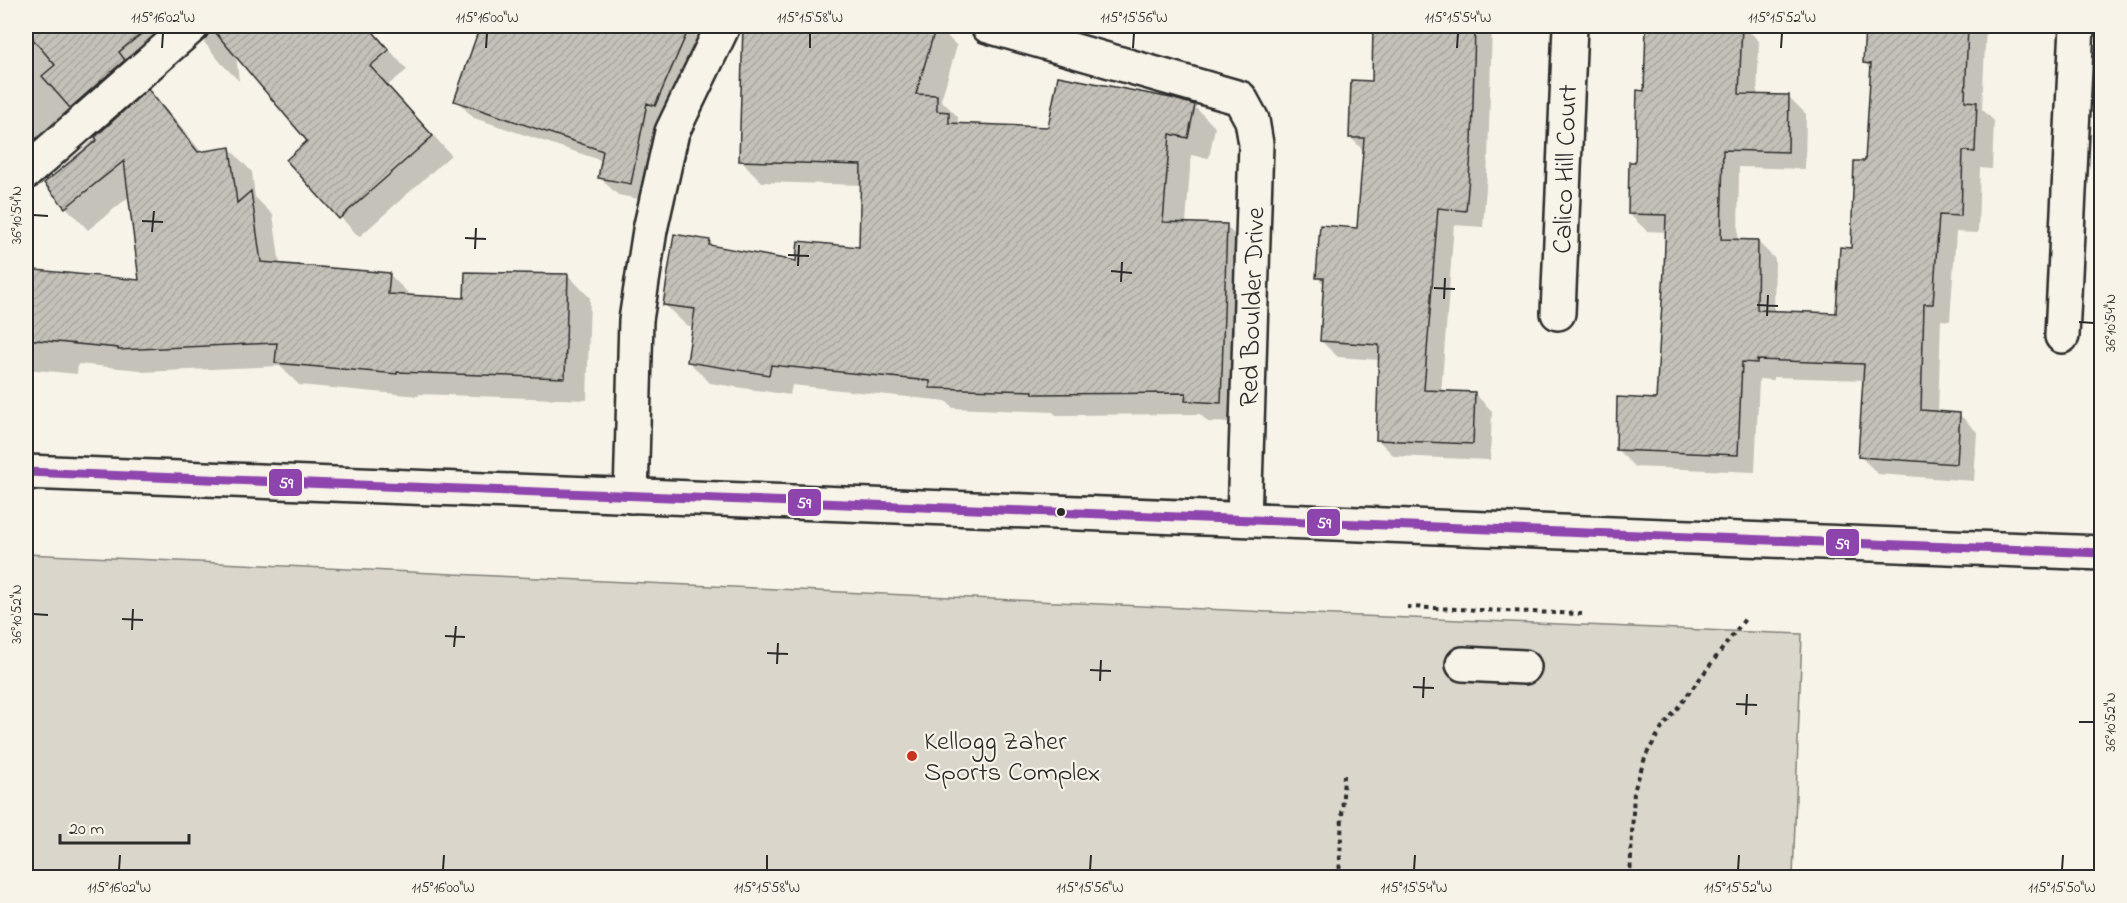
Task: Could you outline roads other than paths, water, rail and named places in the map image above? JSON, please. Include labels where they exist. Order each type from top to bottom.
[{"type":"main road","points":[[26,172],[192,26]]},
{"type":"main road","points":[[631,495],[636,320],[650,230],[672,132],[723,26]]},
{"type":"main road","name":"Red Boulder Drive","points":[[988,26],[1240,98],[1252,120],[1256,144],[1244,519]]},
{"type":"main road","name":"Calico Hill Court","points":[[1558,313],[1570,26]]},
{"type":"main road","points":[[2062,336],[2076,26]]},
{"type":"main road","points":[[26,472],[2102,553]]},
{"type":"main road","points":[[1463,663],[1524,667]]},
{"type":"place","name":"Kellogg Zaher Sports Complex","points":[[912,756]]}]
